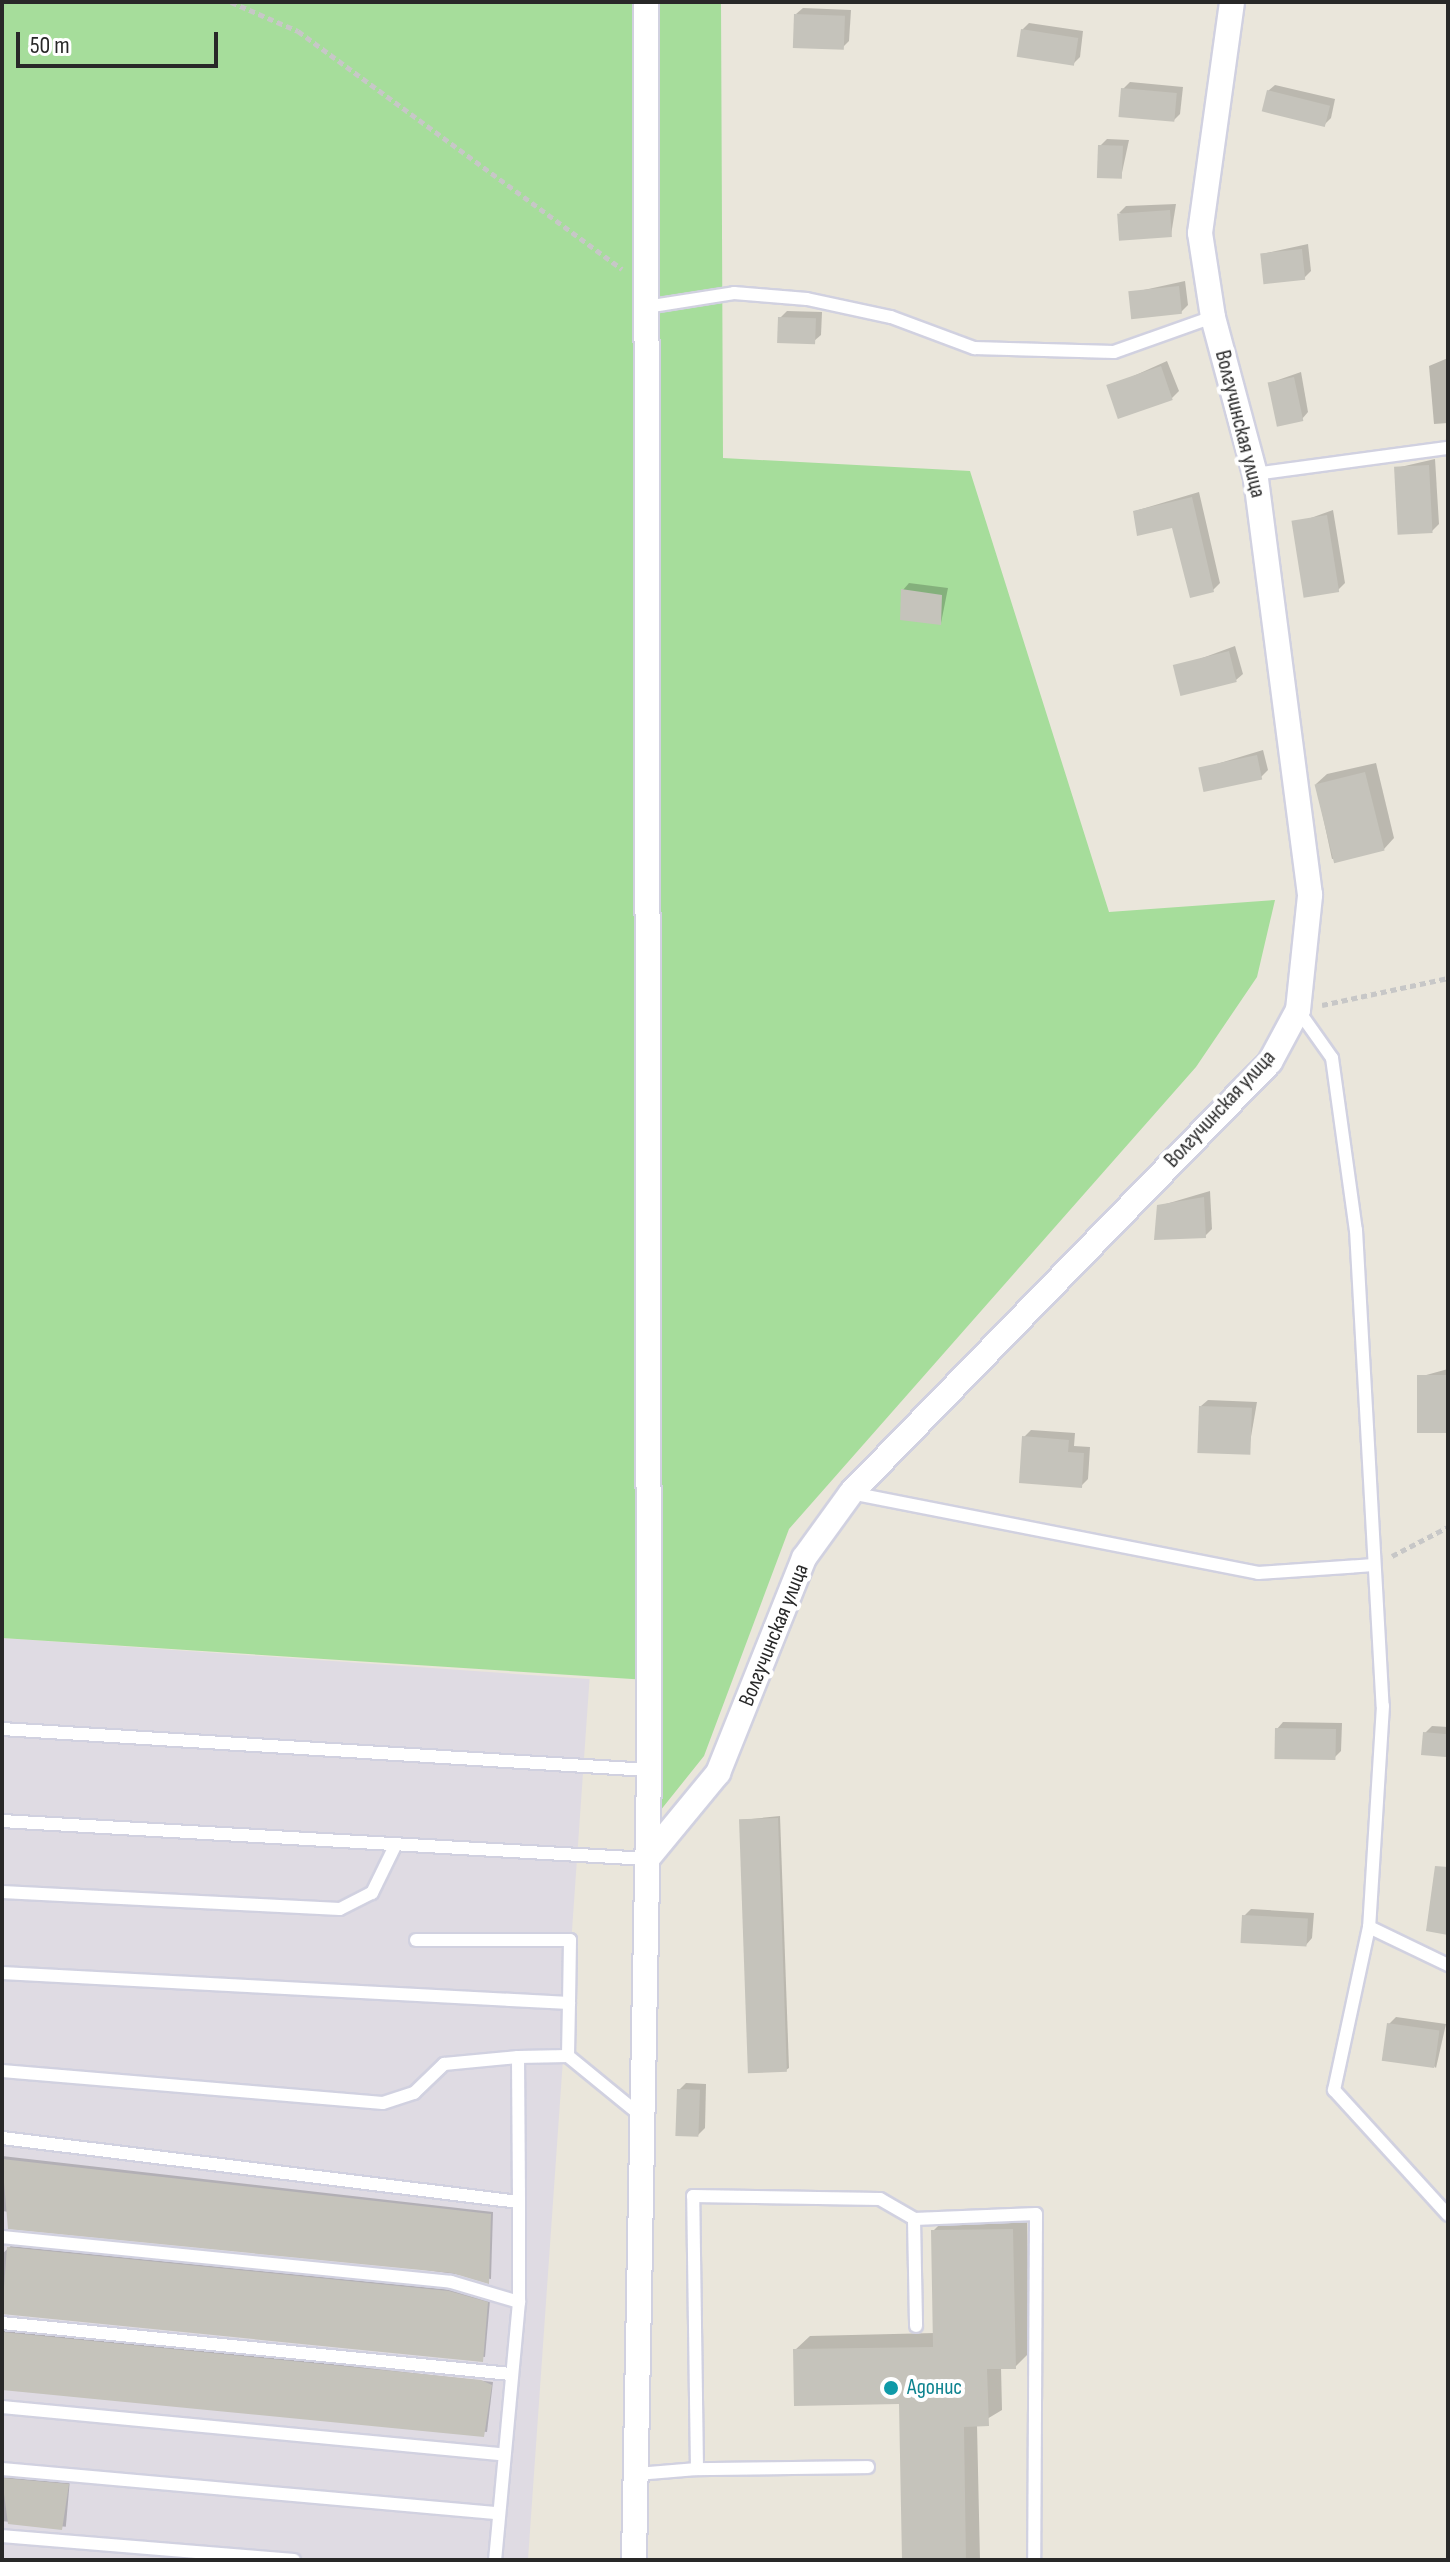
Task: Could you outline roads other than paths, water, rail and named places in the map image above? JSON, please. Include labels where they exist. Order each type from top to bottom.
[{"type":"street","points":[[634,2560],[640,2115],[649,1770],[646,2]]},
{"type":"street","name":"Волгучинская улица","points":[[647,1859],[718,1773],[804,1558],[851,1493],[1270,1062],[1298,1010],[1310,895],[1255,474],[1213,317],[1200,233],[1232,2]]},
{"type":"lane","points":[[646,297],[734,293],[807,299],[891,317],[974,348],[1114,352],[1213,317]]},
{"type":"lane","points":[[1255,474],[1448,448]]},
{"type":"lane","points":[[1298,1010],[1332,1058],[1356,1230],[1383,1706],[1369,1927],[1334,2090],[1448,2215]]},
{"type":"lane","points":[[851,1493],[1258,1573],[1374,1565]]},
{"type":"lane","points":[[2,1729],[649,1770]]},
{"type":"lane","points":[[2,1821],[647,1859]]},
{"type":"lane","points":[[2,1892],[340,1909],[372,1893],[395,1846]]},
{"type":"lane","points":[[1369,1927],[1448,1965]]},
{"type":"lane","points":[[416,1940],[570,1940],[568,2056]]},
{"type":"lane","points":[[2,1973],[569,2003]]},
{"type":"lane","points":[[2,2071],[383,2103],[414,2093],[444,2064],[568,2056],[640,2115]]},
{"type":"lane","points":[[495,2560],[499,2454],[519,2302],[518,2057]]},
{"type":"lane","points":[[2,2138],[519,2202]]},
{"type":"lane","points":[[697,2469],[693,2196],[880,2199],[914,2219],[1036,2214],[1034,2560]]},
{"type":"lane","points":[[914,2219],[916,2326]]},
{"type":"lane","points":[[2,2237],[451,2282],[519,2302]]},
{"type":"lane","points":[[2,2323],[510,2374]]},
{"type":"lane","points":[[2,2407],[499,2454]]},
{"type":"lane","points":[[637,2474],[697,2469],[868,2467]]},
{"type":"lane","points":[[2,2469],[495,2513]]},
{"type":"lane","points":[[2,2536],[294,2560]]},
{"type":"place","name":"Адонис","points":[[891,2388]]}]
